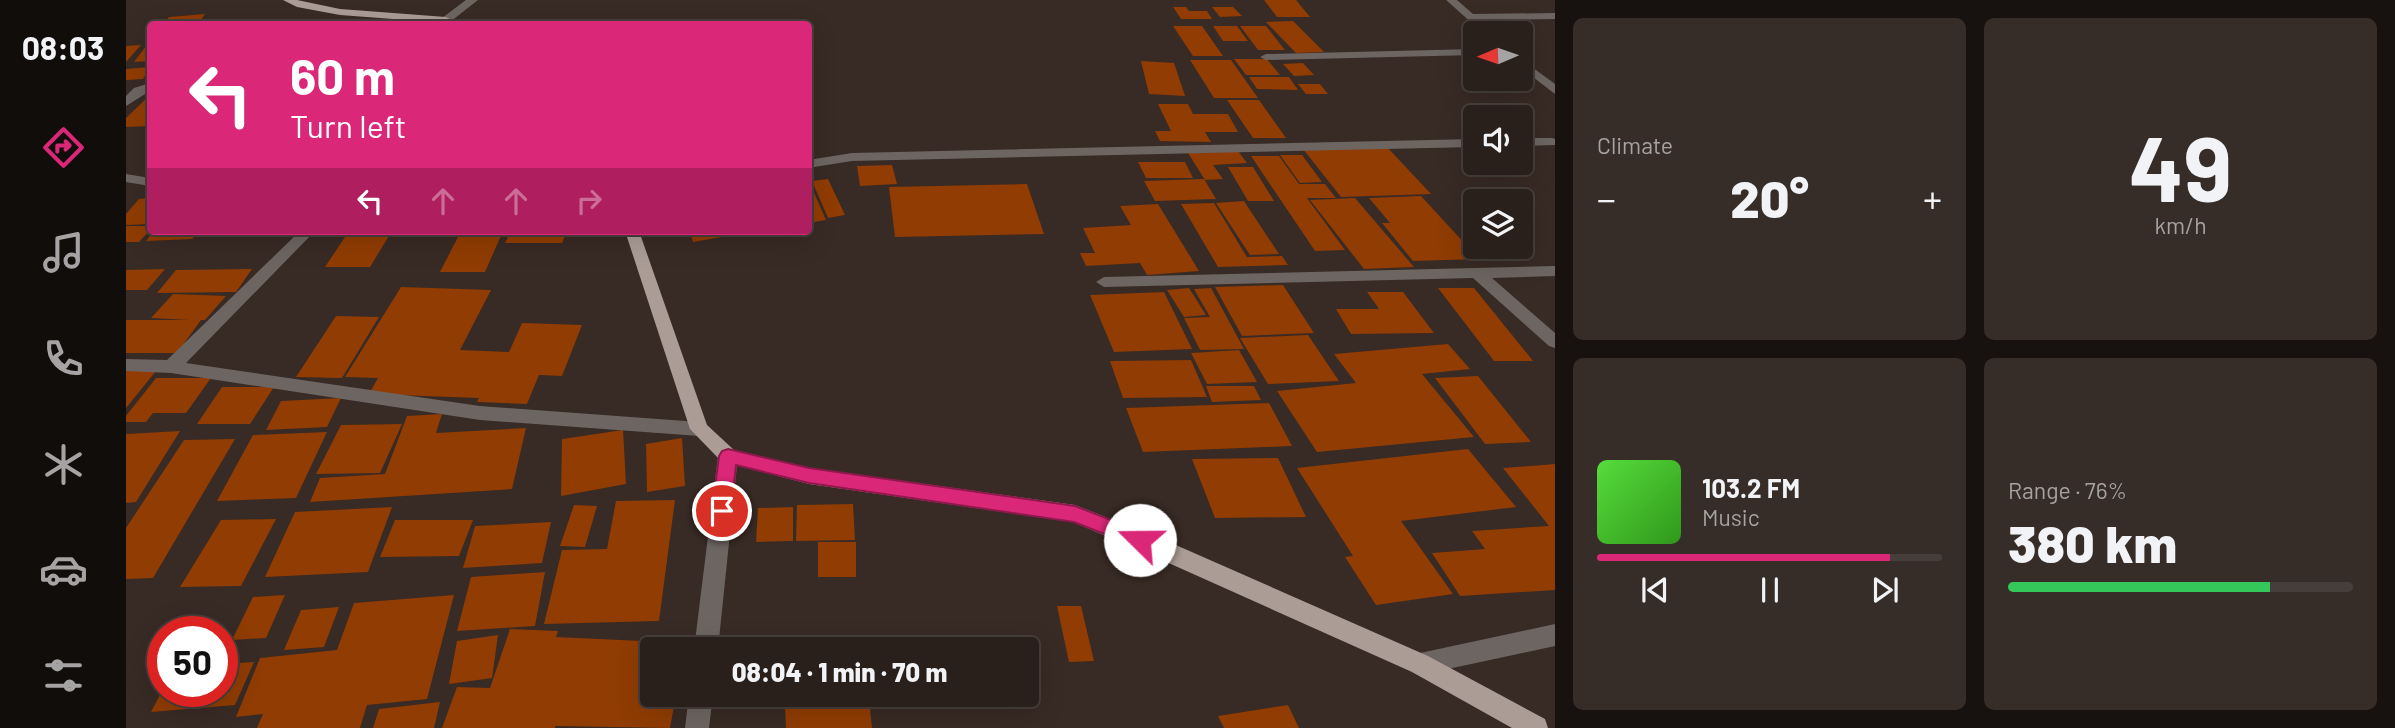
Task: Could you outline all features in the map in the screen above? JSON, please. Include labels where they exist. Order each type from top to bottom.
[{"type":"main road","points":[[288,0],[296,4],[337,11],[440,21]]},
{"type":"main road","points":[[633,235],[699,429],[728,456],[809,476],[1075,514],[1161,549],[1420,664],[1536,728]]},
{"type":"street","points":[[451,21],[473,0]]},
{"type":"street","points":[[1451,0],[1476,21]]},
{"type":"street","points":[[1471,17],[1555,16]]},
{"type":"street","points":[[1266,57],[1463,52]]},
{"type":"street","points":[[1533,72],[1555,90]]},
{"type":"street","points":[[126,102],[138,90]]},
{"type":"street","points":[[1533,142],[1554,143]]},
{"type":"street","points":[[812,163],[852,157],[1463,143]]},
{"type":"street","points":[[126,178],[147,182]]},
{"type":"street","points":[[171,367],[304,235]]},
{"type":"street","points":[[1104,282],[1555,271]]},
{"type":"street","points":[[1477,273],[1555,342]]},
{"type":"street","points":[[126,365],[171,367],[480,413],[699,429]]},
{"type":"street","points":[[707,637],[728,456]]},
{"type":"street","points":[[1420,664],[1555,635]]},
{"type":"street","points":[[697,728],[700,707]]},
{"type":"building","points":[[1264,0],[1296,0],[1310,17],[1277,17]]},
{"type":"building","points":[[1173,7],[1186,7],[1189,11],[1207,11],[1212,19],[1181,19]]},
{"type":"building","points":[[1212,7],[1233,7],[1242,16],[1220,17]]},
{"type":"building","points":[[205,14],[200,21],[166,21],[169,17]]},
{"type":"building","points":[[1293,21],[1324,52],[1296,53],[1266,22]]},
{"type":"building","points":[[1173,26],[1202,26],[1223,56],[1193,56]]},
{"type":"building","points":[[1213,26],[1237,26],[1248,41],[1223,41]]},
{"type":"building","points":[[1240,26],[1266,26],[1285,50],[1258,50]]},
{"type":"building","points":[[141,45],[126,62],[126,46]]},
{"type":"building","points":[[147,45],[147,61],[134,62]]},
{"type":"building","points":[[1234,59],[1267,59],[1280,75],[1246,75]]},
{"type":"building","points":[[1190,60],[1231,60],[1258,98],[1214,98]]},
{"type":"building","points":[[1141,61],[1174,63],[1185,96],[1149,94]]},
{"type":"building","points":[[1303,63],[1314,75],[1294,76],[1283,64]]},
{"type":"building","points":[[147,67],[147,72],[143,79],[126,80],[126,69]]},
{"type":"building","points":[[1249,77],[1289,77],[1298,90],[1257,89]]},
{"type":"building","points":[[1298,84],[1320,84],[1328,94],[1306,94]]},
{"type":"building","points":[[147,98],[147,126],[126,127],[126,118]]},
{"type":"building","points":[[1227,100],[1259,100],[1286,138],[1253,138]]},
{"type":"building","points":[[1158,104],[1188,104],[1193,114],[1228,114],[1238,132],[1205,132],[1211,142],[1160,141],[1155,131],[1171,131]]},
{"type":"building","points":[[1387,147],[1431,194],[1341,197],[1303,149]]},
{"type":"building","points":[[1238,151],[1247,163],[1213,165],[1223,179],[1205,180],[1188,153]]},
{"type":"building","points":[[1280,155],[1302,155],[1322,182],[1300,183]]},
{"type":"building","points":[[1251,156],[1279,156],[1299,184],[1325,184],[1336,198],[1307,198],[1345,250],[1315,251]]},
{"type":"building","points":[[1138,162],[1185,162],[1193,178],[1146,178]]},
{"type":"building","points":[[892,165],[897,184],[860,186],[857,166]]},
{"type":"building","points":[[1228,167],[1253,167],[1274,201],[1248,201]]},
{"type":"building","points":[[828,179],[845,215],[828,218],[812,181]]},
{"type":"building","points":[[1204,179],[1216,199],[1155,201],[1144,181]]},
{"type":"building","points":[[1027,184],[1044,234],[895,237],[889,187]]},
{"type":"building","points":[[812,188],[826,220],[812,222]]},
{"type":"building","points":[[1421,196],[1463,242],[1463,259],[1479,259],[1413,261],[1382,223],[1390,223],[1369,198]]},
{"type":"building","points":[[147,198],[147,224],[126,225],[126,214],[139,199]]},
{"type":"building","points":[[1355,198],[1414,267],[1364,269],[1310,200]]},
{"type":"building","points":[[1244,201],[1279,254],[1250,255],[1216,203]]},
{"type":"building","points":[[1214,203],[1247,257],[1282,256],[1288,265],[1218,267],[1181,204]]},
{"type":"building","points":[[1158,204],[1199,271],[1147,275],[1140,263],[1086,266],[1080,253],[1095,253],[1083,228],[1131,225],[1120,206]]},
{"type":"building","points":[[126,226],[147,226],[147,233],[139,242],[126,242]]},
{"type":"building","points":[[151,235],[196,235],[192,239],[146,241]]},
{"type":"building","points":[[346,235],[390,235],[370,267],[325,267]]},
{"type":"building","points":[[459,235],[501,235],[485,272],[440,272]]},
{"type":"building","points":[[509,235],[565,235],[562,243],[505,243]]},
{"type":"building","points":[[691,235],[733,235],[693,242]]},
{"type":"building","points":[[165,269],[147,290],[126,290],[126,270]]},
{"type":"building","points":[[252,269],[236,292],[157,293],[176,270]]},
{"type":"building","points":[[1283,285],[1314,333],[1242,336],[1215,287]]},
{"type":"building","points":[[401,287],[491,290],[460,350],[509,352],[522,323],[582,325],[562,376],[539,375],[527,404],[477,402],[479,398],[369,394],[378,378],[345,377]]},
{"type":"building","points":[[1189,288],[1206,315],[1184,317],[1167,290]]},
{"type":"building","points":[[1211,288],[1244,349],[1200,350],[1184,318],[1210,317],[1194,289]]},
{"type":"building","points":[[1438,288],[1474,288],[1533,361],[1494,361]]},
{"type":"building","points":[[1164,292],[1192,349],[1114,352],[1090,295]]},
{"type":"building","points":[[1367,292],[1403,292],[1434,333],[1351,334],[1336,309],[1379,309]]},
{"type":"building","points":[[173,294],[226,296],[205,320],[201,320],[177,353],[126,353],[126,320],[189,320],[151,318]]},
{"type":"building","points":[[336,316],[379,317],[342,378],[296,377]]},
{"type":"building","points":[[1308,335],[1339,381],[1268,384],[1240,338]]},
{"type":"building","points":[[1448,344],[1470,369],[1422,374],[1474,437],[1317,452],[1277,391],[1356,383],[1334,354]]},
{"type":"building","points":[[1239,350],[1257,382],[1207,384],[1191,353]]},
{"type":"building","points":[[1191,360],[1207,397],[1123,398],[1110,361]]},
{"type":"building","points":[[126,370],[156,371],[126,408]]},
{"type":"building","points":[[1478,376],[1531,442],[1485,444],[1435,378]]},
{"type":"building","points":[[156,378],[211,378],[186,413],[153,413],[146,422],[126,422],[126,416]]},
{"type":"building","points":[[1206,386],[1254,386],[1261,400],[1212,402]]},
{"type":"building","points":[[222,387],[274,387],[250,424],[197,424]]},
{"type":"building","points":[[341,398],[327,427],[266,430],[281,401]]},
{"type":"building","points":[[1269,403],[1292,446],[1143,452],[1126,408]]},
{"type":"building","points":[[442,414],[436,433],[526,428],[512,489],[310,502],[320,478],[385,474],[407,416]]},
{"type":"building","points":[[402,424],[380,473],[316,474],[341,425]]},
{"type":"building","points":[[623,430],[626,484],[561,496],[562,439]]},
{"type":"building","points":[[180,431],[136,502],[126,503],[126,434]]},
{"type":"building","points":[[327,432],[296,498],[217,501],[253,435]]},
{"type":"building","points":[[682,438],[685,486],[647,492],[646,444]]},
{"type":"building","points":[[235,439],[153,578],[126,579],[126,528],[184,440]]},
{"type":"building","points":[[1468,449],[1516,507],[1401,521],[1453,594],[1376,605],[1345,557],[1353,556],[1297,468]]},
{"type":"building","points":[[1278,458],[1306,517],[1215,518],[1192,459]]},
{"type":"building","points":[[1555,464],[1555,590],[1460,596],[1432,553],[1485,549],[1472,531],[1549,526],[1503,468]]},
{"type":"building","points":[[675,500],[659,621],[544,624],[562,550],[607,549],[616,501]]},
{"type":"building","points":[[853,504],[855,540],[796,541],[797,505]]},
{"type":"building","points":[[574,505],[597,506],[585,547],[560,546]]},
{"type":"building","points":[[392,507],[368,572],[265,577],[295,512]]},
{"type":"building","points":[[793,507],[793,541],[756,542],[758,508]]},
{"type":"building","points":[[276,519],[241,586],[180,587],[221,520]]},
{"type":"building","points":[[395,520],[473,520],[459,556],[380,557]]},
{"type":"building","points":[[551,522],[542,563],[463,568],[475,526]]},
{"type":"building","points":[[818,542],[856,542],[856,577],[818,577]]},
{"type":"building","points":[[545,572],[535,626],[457,631],[471,577]]},
{"type":"building","points":[[285,595],[266,638],[238,640],[238,628],[253,597]]},
{"type":"building","points":[[454,595],[427,699],[367,705],[360,728],[257,728],[263,714],[236,717],[260,658],[337,650],[354,603]]},
{"type":"building","points":[[1057,606],[1081,606],[1094,661],[1069,662]]},
{"type":"building","points":[[339,607],[324,647],[284,650],[301,610]]},
{"type":"building","points":[[510,629],[558,631],[556,637],[640,641],[640,707],[674,707],[670,728],[442,728],[457,687],[490,688]]},
{"type":"building","points":[[498,635],[492,678],[449,684],[457,641]]},
{"type":"building","points":[[254,662],[238,698],[238,663]]},
{"type":"building","points":[[440,702],[434,728],[373,728],[379,709]]},
{"type":"building","points":[[1288,705],[1299,728],[1224,728],[1218,716]]},
{"type":"building","points":[[154,707],[211,707],[151,712]]},
{"type":"building","points":[[785,707],[870,707],[872,728],[786,728]]},
{"type":"route","points":[[722,511],[728,456],[809,476],[1075,514],[1140,540]]}]
